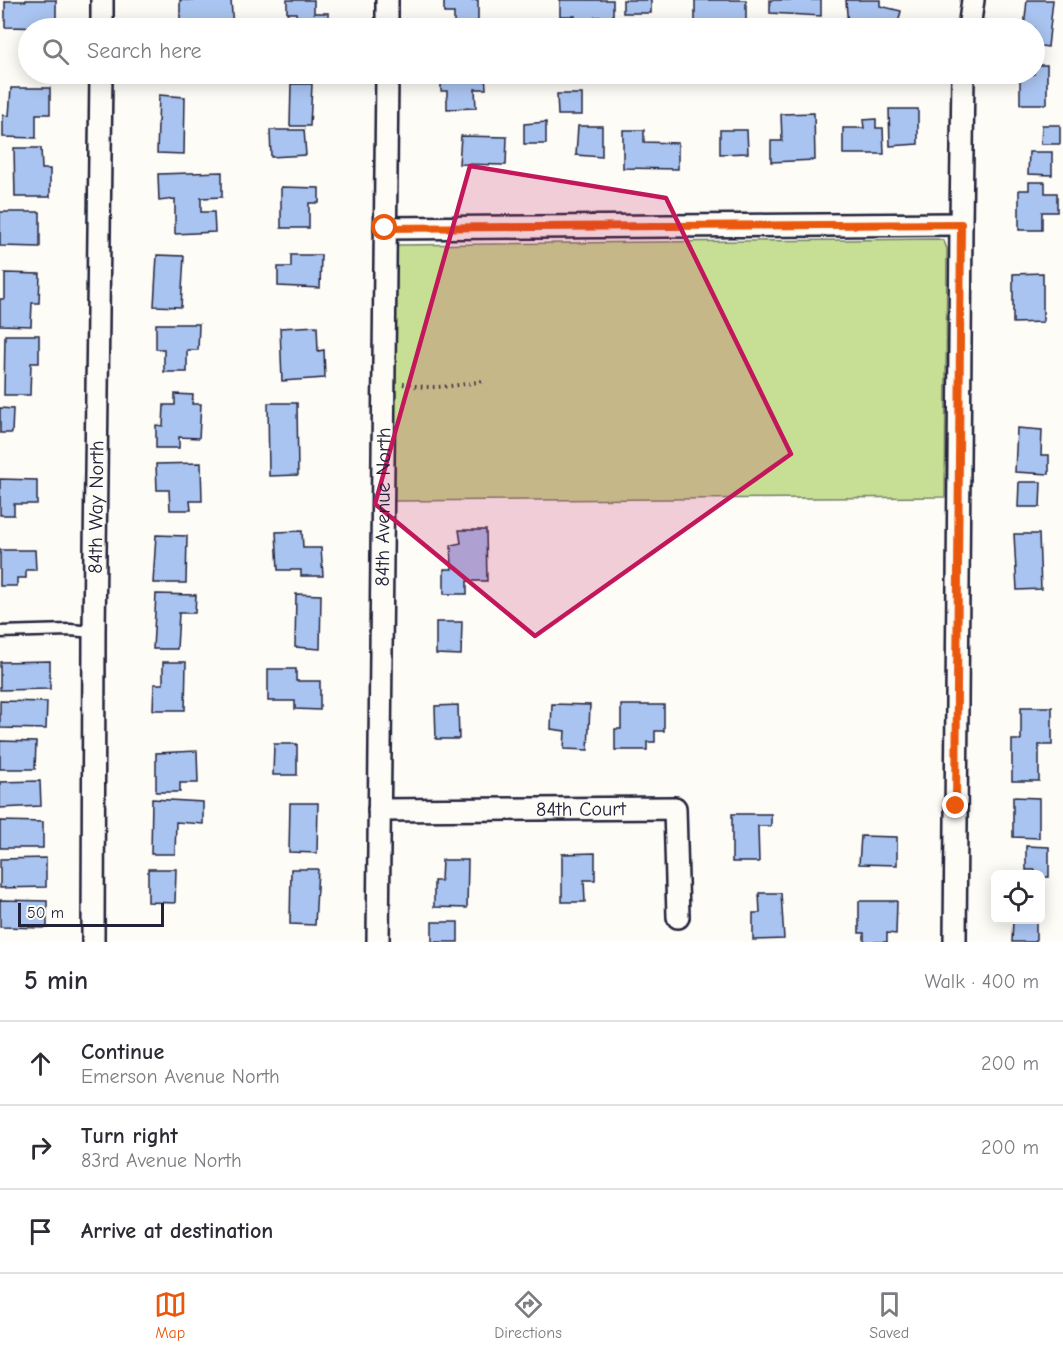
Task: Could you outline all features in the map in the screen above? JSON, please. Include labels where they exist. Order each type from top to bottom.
[{"type":"street","points":[[102,0],[102,18]]},
{"type":"street","points":[[387,0],[387,18]]},
{"type":"street","points":[[970,18],[972,0]]},
{"type":"street","name":"84th Way North","points":[[93,942],[94,632],[101,84]]},
{"type":"street","name":"84th Avenue North","points":[[378,942],[387,84]]},
{"type":"street","points":[[955,942],[963,84]]},
{"type":"street","points":[[385,228],[961,224]]},
{"type":"street","name":"84th Court","points":[[379,810],[675,808],[678,917]]},
{"type":"lane","points":[[0,632],[70,630],[94,632]]},
{"type":"path","points":[[399,383],[442,388],[483,381]]},
{"type":"highlighted area","points":[[470,166],[666,198],[791,454],[535,636],[375,504]]},
{"type":"green space","points":[[938,239],[944,241],[947,249],[945,497],[394,501],[396,249],[399,245]]},
{"type":"building","points":[[56,0],[56,18],[18,18],[18,27],[5,27],[5,1]]},
{"type":"building","points":[[180,0],[231,0],[232,18],[180,18]]},
{"type":"building","points":[[287,0],[314,0],[314,13],[328,13],[328,18],[296,18],[296,13],[287,13]]},
{"type":"building","points":[[444,0],[478,0],[478,18],[454,18],[454,13],[444,13]]},
{"type":"building","points":[[560,0],[613,0],[613,17],[560,16]]},
{"type":"building","points":[[623,0],[651,0],[651,13],[623,13]]},
{"type":"building","points":[[695,0],[746,0],[746,18],[695,18]]},
{"type":"building","points":[[770,0],[821,0],[821,16],[770,13]]},
{"type":"building","points":[[846,0],[880,0],[880,6],[901,11],[899,18],[847,18]]},
{"type":"building","points":[[1027,0],[1053,0],[1048,47],[1045,47],[1045,18],[1025,18]]},
{"type":"building","points":[[1045,65],[1047,65],[1047,104],[1020,104],[1020,84],[1045,84]]},
{"type":"building","points":[[291,84],[312,84],[310,126],[290,126]]},
{"type":"building","points":[[441,84],[486,84],[486,89],[475,89],[476,108],[447,109],[447,91],[441,91]]},
{"type":"building","points":[[11,88],[50,88],[50,114],[36,114],[36,138],[3,137],[3,115],[9,116]]},
{"type":"building","points":[[557,94],[582,94],[582,115],[558,115]]},
{"type":"building","points":[[159,95],[185,97],[184,154],[157,153]]},
{"type":"building","points":[[889,109],[918,109],[918,144],[890,146]]},
{"type":"building","points":[[814,113],[815,160],[771,162],[771,141],[782,141],[781,114]]},
{"type":"building","points":[[876,119],[876,128],[883,128],[884,154],[843,154],[843,128],[864,128],[863,120]]},
{"type":"building","points":[[546,122],[546,144],[524,144],[524,124]]},
{"type":"building","points":[[1042,125],[1060,125],[1060,144],[1041,144]]},
{"type":"building","points":[[578,126],[602,126],[602,157],[576,155]]},
{"type":"building","points":[[270,130],[304,130],[306,155],[271,157]]},
{"type":"building","points":[[623,130],[644,130],[644,142],[678,143],[678,169],[623,168]]},
{"type":"building","points":[[720,130],[747,130],[748,153],[720,154]]},
{"type":"building","points":[[461,136],[507,137],[506,165],[459,164]]},
{"type":"building","points":[[14,148],[41,148],[42,169],[50,169],[50,197],[15,197]]},
{"type":"building","points":[[1029,152],[1052,152],[1052,175],[1028,174]]},
{"type":"building","points":[[222,172],[222,197],[201,198],[201,212],[214,212],[215,232],[175,234],[175,199],[159,201],[158,174]]},
{"type":"building","points":[[1029,182],[1045,182],[1045,193],[1057,193],[1057,212],[1042,212],[1042,230],[1019,230],[1019,190],[1029,190]]},
{"type":"building","points":[[281,187],[319,188],[319,203],[309,203],[309,228],[281,228]]},
{"type":"building","points":[[0,212],[40,212],[40,247],[0,246]]},
{"type":"building","points":[[157,255],[184,256],[181,307],[154,306]]},
{"type":"building","points":[[291,255],[321,255],[320,288],[278,286],[278,267],[291,267]]},
{"type":"building","points":[[5,273],[40,274],[39,303],[32,303],[31,326],[0,325],[0,299],[5,299]]},
{"type":"building","points":[[1043,273],[1043,322],[1013,323],[1013,274]]},
{"type":"building","points":[[156,324],[199,324],[198,350],[187,350],[187,372],[164,372],[164,349],[156,349]]},
{"type":"building","points":[[317,326],[318,351],[324,350],[325,378],[282,381],[280,328]]},
{"type":"building","points":[[5,335],[39,335],[39,363],[31,363],[30,395],[4,395]]},
{"type":"building","points":[[175,394],[193,395],[192,404],[201,404],[199,438],[179,437],[179,448],[156,448],[156,425],[163,426],[164,405],[175,405]]},
{"type":"building","points":[[268,403],[297,403],[298,475],[269,476]]},
{"type":"building","points":[[0,408],[13,409],[12,433],[0,433]]},
{"type":"building","points":[[1017,428],[1042,430],[1041,455],[1049,455],[1049,474],[1015,472]]},
{"type":"building","points":[[201,463],[202,501],[190,501],[191,510],[170,510],[169,490],[157,490],[156,464]]},
{"type":"building","points":[[0,479],[37,480],[37,504],[14,504],[14,515],[0,515]]},
{"type":"building","points":[[1019,482],[1041,482],[1040,507],[1018,507]]},
{"type":"building","points":[[459,530],[486,530],[487,581],[467,581],[467,594],[444,594],[444,569],[452,569],[451,545],[461,543]]},
{"type":"building","points":[[302,531],[303,548],[321,548],[323,576],[301,576],[301,570],[278,570],[276,532]]},
{"type":"building","points":[[1014,534],[1039,534],[1041,589],[1017,590]]},
{"type":"building","points":[[156,535],[187,536],[186,583],[153,583]]},
{"type":"building","points":[[0,550],[35,550],[36,570],[26,570],[26,578],[17,578],[17,586],[0,586]]},
{"type":"building","points":[[156,594],[196,595],[195,613],[179,613],[177,649],[153,649]]},
{"type":"building","points":[[296,594],[321,595],[320,649],[295,647]]},
{"type":"building","points":[[436,622],[462,622],[461,655],[436,654]]},
{"type":"building","points":[[50,661],[50,689],[0,690],[0,662]]},
{"type":"building","points":[[163,662],[186,662],[185,710],[153,710],[154,684],[163,684]]},
{"type":"building","points":[[268,669],[296,669],[296,681],[320,681],[320,710],[295,709],[295,701],[268,701]]},
{"type":"building","points":[[0,701],[47,702],[46,729],[0,728]]},
{"type":"building","points":[[552,704],[590,705],[588,750],[564,749],[565,731],[551,729]]},
{"type":"building","points":[[458,705],[459,739],[436,739],[435,706]]},
{"type":"building","points":[[621,705],[664,705],[664,731],[655,731],[655,742],[647,742],[647,750],[615,750],[615,729],[621,729]]},
{"type":"building","points":[[1021,707],[1052,707],[1052,745],[1039,745],[1039,781],[1012,781],[1012,740],[1021,740]]},
{"type":"building","points":[[0,741],[36,742],[35,769],[0,769]]},
{"type":"building","points":[[274,744],[297,744],[297,775],[273,775]]},
{"type":"building","points":[[197,751],[198,783],[180,783],[180,792],[156,792],[156,753]]},
{"type":"building","points":[[40,781],[41,806],[0,808],[0,782]]},
{"type":"building","points":[[1013,797],[1039,798],[1039,838],[1013,837]]},
{"type":"building","points":[[152,799],[203,802],[203,824],[176,822],[175,854],[151,854]]},
{"type":"building","points":[[290,803],[318,803],[317,853],[289,852]]},
{"type":"building","points":[[732,814],[771,814],[771,826],[758,826],[759,862],[732,862]]},
{"type":"building","points":[[0,821],[43,822],[43,848],[0,848]]},
{"type":"building","points":[[861,836],[897,837],[897,865],[859,864]]},
{"type":"building","points":[[1026,846],[1049,847],[1049,877],[1045,877],[1045,870],[1026,870]]},
{"type":"building","points":[[595,853],[595,880],[584,880],[585,902],[562,902],[562,854]]},
{"type":"building","points":[[46,858],[46,887],[0,888],[0,859]]},
{"type":"building","points":[[442,860],[468,860],[467,908],[434,907],[434,881],[441,881]]},
{"type":"building","points":[[148,869],[176,869],[175,903],[148,902]]},
{"type":"building","points":[[291,869],[318,869],[315,925],[290,924]]},
{"type":"building","points":[[759,893],[781,893],[784,939],[753,940],[753,913],[760,913]]},
{"type":"building","points":[[0,900],[47,901],[47,928],[0,927]]},
{"type":"building","points":[[859,901],[897,901],[896,934],[887,933],[887,942],[864,942],[864,933],[859,933]]},
{"type":"building","points":[[432,922],[458,922],[458,942],[432,942]]},
{"type":"building","points":[[1013,924],[1036,924],[1036,942],[1012,942]]},
{"type":"route","points":[[385,228],[961,224],[956,806]]}]
